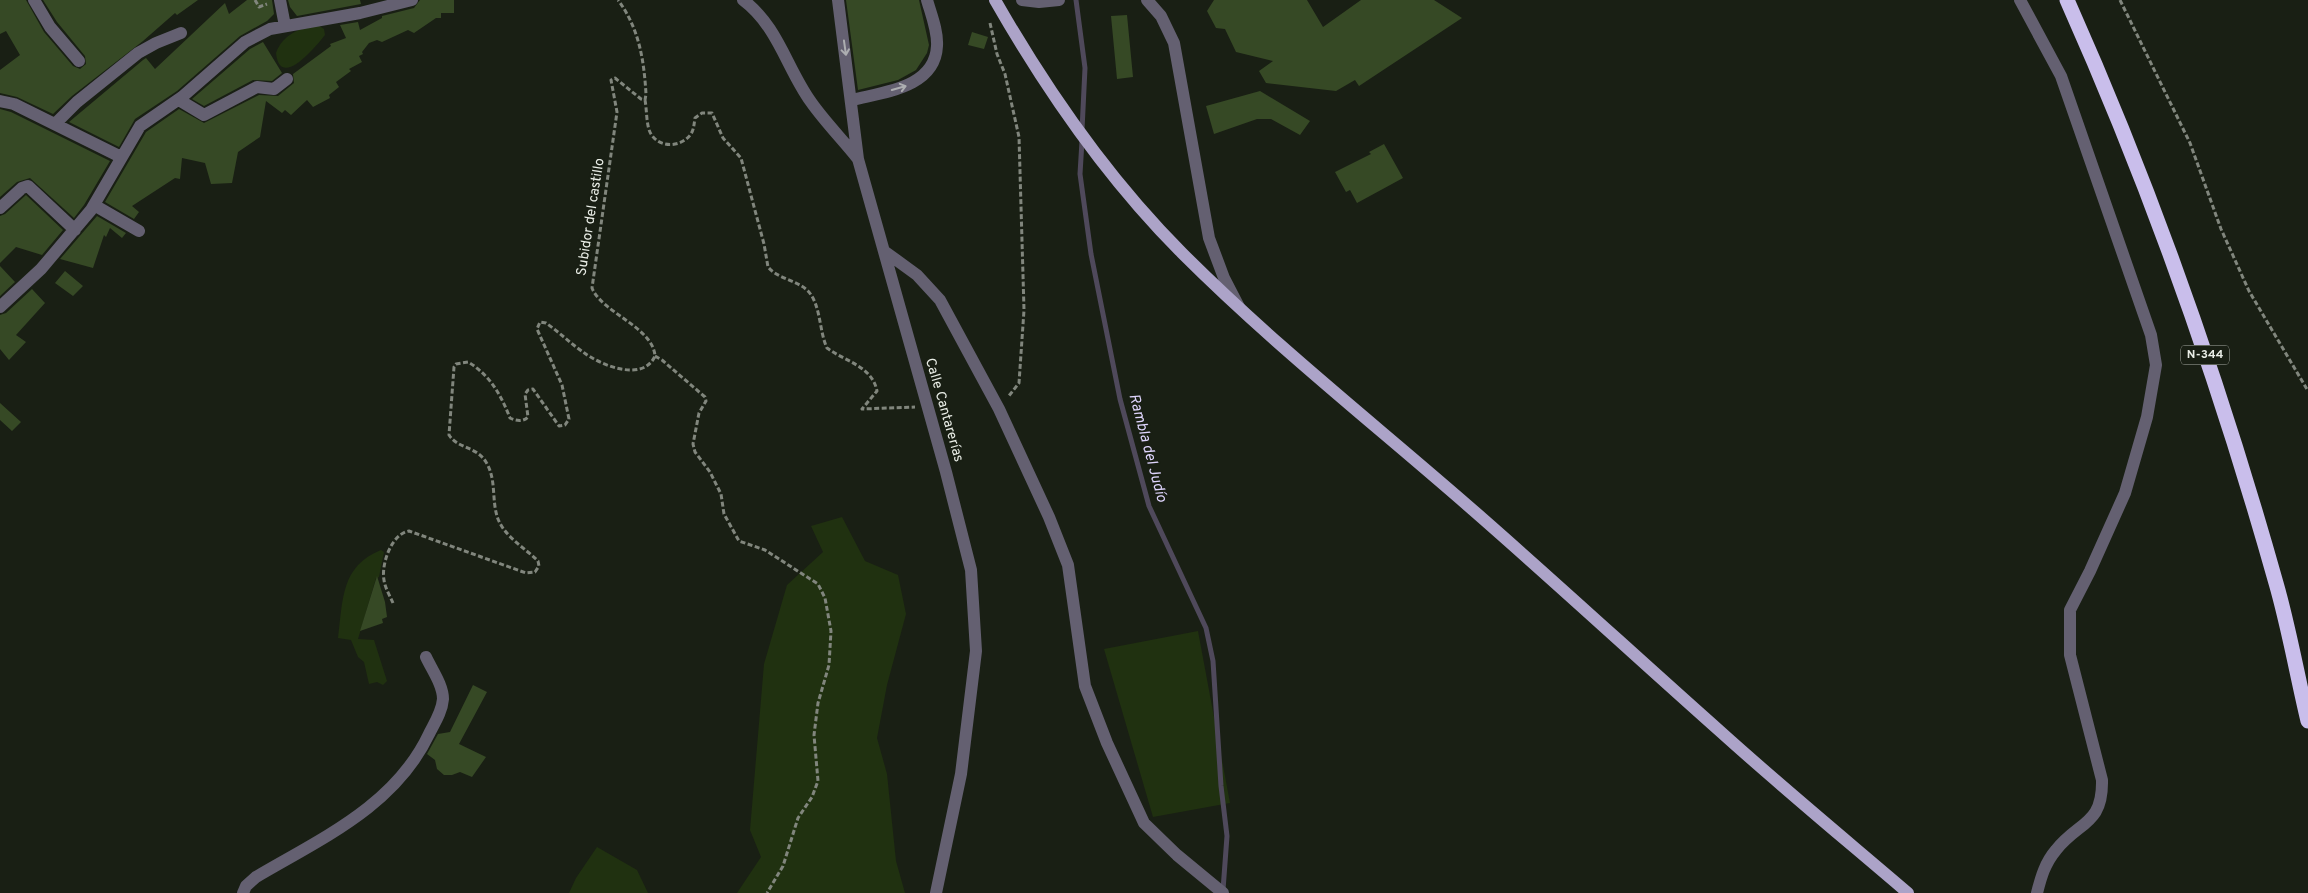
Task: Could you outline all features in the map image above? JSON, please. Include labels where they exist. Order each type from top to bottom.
[{"type":"highway","name":"N-344","points":[[2066,0],[2129,146],[2199,336],[2277,584],[2308,721]]},
{"type":"highway","points":[[2277,584],[2308,680]]},
{"type":"main road","points":[[995,0],[1013,32],[1055,97],[1098,156],[1134,201],[1182,252],[1240,308],[1480,516],[1725,736],[1908,893]]},
{"type":"street","points":[[34,0],[50,28],[79,61]]},
{"type":"street","points":[[280,0],[284,26]]},
{"type":"street","points":[[0,307],[41,269],[75,230],[94,205],[140,126],[179,100],[251,37],[284,26],[360,13],[412,0]]},
{"type":"street","points":[[743,0],[754,8],[767,23],[810,101],[858,159]]},
{"type":"street","name":"Calle Cantarerías","points":[[838,0],[858,159],[968,553],[973,594],[976,651],[961,774],[936,893]]},
{"type":"street","points":[[852,100],[905,87],[926,71],[937,46],[927,0]]},
{"type":"street","points":[[1022,0],[1055,1]]},
{"type":"street","points":[[1147,0],[1161,16],[1174,43],[1209,238],[1224,278],[1240,308]]},
{"type":"street","points":[[2020,0],[2061,76],[2151,336],[2156,365],[2147,417],[2125,493],[2090,572],[2070,610],[2070,655],[2102,780],[2102,798],[2094,816],[2068,837],[2055,851],[2043,870],[2037,893]]},
{"type":"street","points":[[55,124],[77,102],[138,53],[181,33]]},
{"type":"street","points":[[179,100],[199,113],[208,114],[257,88],[274,89],[287,79]]},
{"type":"street","points":[[0,101],[14,104],[121,156]]},
{"type":"street","points":[[0,208],[22,188],[28,186],[75,230]]},
{"type":"street","points":[[94,205],[139,231]]},
{"type":"street","points":[[884,252],[917,275],[940,300],[999,409],[1050,517],[1068,565],[1085,686],[1129,793],[1144,823],[1160,840],[1223,893]]},
{"type":"street","points":[[244,893],[246,886],[256,876],[359,815],[407,773],[418,758],[440,712],[443,699],[440,685],[426,657]]},
{"type":"path","points":[[254,0],[261,7],[270,0]]},
{"type":"path","points":[[618,0],[632,22],[640,45],[644,66],[645,100],[650,132],[658,142],[676,145],[686,140],[692,131],[695,118],[702,114],[712,113],[722,138],[741,158],[764,244],[768,267],[786,280],[807,290],[814,303],[827,348],[866,370],[876,382],[877,391],[862,409],[927,406]]},
{"type":"path","points":[[2120,0],[2190,143],[2221,229],[2249,291],[2308,391]]},
{"type":"path","points":[[991,15],[997,54],[1005,74],[1019,137],[1024,310],[1019,383],[999,409]]},
{"type":"path","name":"Subidor del castillo","points":[[645,100],[616,78],[612,80],[617,112],[592,288],[597,298],[636,329],[652,346],[655,356]]},
{"type":"path","points":[[393,603],[386,587],[384,569],[395,539],[404,532],[409,531],[526,573],[536,572],[539,566],[538,561],[501,524],[495,509],[492,478],[486,462],[477,451],[457,443],[449,436],[454,367],[456,364],[468,362],[475,367],[498,390],[510,418],[514,420],[522,420],[528,416],[525,394],[528,390],[533,389],[558,426],[565,425],[569,419],[567,399],[537,329],[538,324],[546,323],[583,353],[612,367],[638,369],[649,365],[655,356],[705,397],[706,401],[699,413],[694,444],[695,452],[710,472],[721,494],[722,509],[737,538],[784,561],[818,584],[823,591],[828,607],[831,631],[830,665],[818,703],[814,735],[818,781],[812,797],[798,818],[783,866],[767,893]]},
{"type":"green space","points":[[318,25],[324,29],[325,35],[307,55],[291,67],[284,68],[279,64],[276,53],[283,41],[299,30]]},
{"type":"green space","points":[[842,517],[865,561],[898,575],[906,614],[887,685],[877,738],[887,774],[896,861],[905,893],[737,893],[761,857],[750,830],[764,664],[787,585],[823,552],[811,526]]},
{"type":"green space","points":[[381,550],[384,552],[379,577],[376,578],[358,639],[374,640],[387,681],[383,685],[377,682],[369,684],[364,662],[358,657],[351,640],[338,638],[346,585],[358,565]]},
{"type":"green space","points":[[1198,631],[1230,803],[1153,817],[1104,649]]},
{"type":"green space","points":[[597,847],[637,870],[648,893],[569,893],[576,878]]},
{"type":"building","points":[[0,0],[26,0],[44,32],[73,66],[80,69],[86,64],[85,56],[57,22],[43,0],[198,0],[177,15],[175,13],[143,41],[72,96],[53,114],[17,97],[0,93],[0,70],[20,55],[6,31],[0,34]]},
{"type":"building","points":[[247,0],[272,0],[274,14],[267,21],[240,36],[177,91],[135,119],[119,147],[69,122],[146,58],[155,69],[225,3],[229,14]]},
{"type":"building","points":[[288,0],[360,0],[361,4],[297,16],[290,7]]},
{"type":"building","points":[[420,0],[454,0],[454,13],[441,13],[441,18],[436,18],[414,33],[408,30],[382,42],[377,40],[369,43],[362,52],[363,54],[359,56],[362,62],[349,69],[351,71],[336,82],[339,87],[329,95],[330,98],[313,107],[307,100],[291,115],[285,110],[282,113],[266,101],[260,137],[238,152],[232,183],[211,184],[205,163],[182,158],[180,179],[175,178],[132,206],[139,212],[134,219],[105,202],[146,132],[179,109],[204,123],[259,95],[278,96],[294,83],[293,74],[331,46],[330,44],[346,38],[340,25],[358,22],[360,30],[382,18],[382,16],[414,8]]},
{"type":"building","points":[[846,0],[919,0],[929,45],[927,53],[916,70],[898,80],[858,90]]},
{"type":"building","points":[[1214,0],[1307,0],[1323,27],[1361,0],[1434,0],[1462,18],[1359,86],[1355,80],[1336,91],[1266,83],[1259,71],[1273,61],[1236,52],[1225,29],[1216,28],[1207,11]]},
{"type":"building","points":[[1127,15],[1133,77],[1117,79],[1111,16]]},
{"type":"building","points":[[972,32],[988,37],[984,49],[968,45]]},
{"type":"building","points":[[263,42],[282,73],[272,81],[253,80],[204,106],[192,99],[250,49]]},
{"type":"building","points":[[1260,91],[1310,121],[1300,135],[1271,119],[1257,119],[1214,134],[1206,106]]},
{"type":"building","points":[[0,109],[11,112],[110,161],[84,205],[74,218],[30,178],[17,182],[0,197]]},
{"type":"building","points":[[1384,144],[1403,178],[1357,203],[1350,190],[1346,192],[1335,172],[1371,154],[1369,152]]},
{"type":"building","points":[[26,195],[63,230],[42,255],[16,247],[0,263],[0,216],[5,214]]},
{"type":"building","points":[[97,216],[126,233],[122,238],[110,228],[106,237],[104,235],[93,268],[60,259]]},
{"type":"building","points":[[0,266],[15,282],[0,296]]},
{"type":"building","points":[[65,271],[83,286],[73,296],[55,283]]},
{"type":"building","points":[[32,289],[45,303],[16,335],[26,342],[9,360],[0,349],[0,315],[6,313]]},
{"type":"building","points":[[0,403],[21,422],[12,431],[0,420]]},
{"type":"building","points":[[377,576],[385,602],[387,617],[382,619],[383,623],[360,631]]},
{"type":"building","points":[[473,685],[487,692],[459,744],[486,757],[472,777],[460,772],[444,775],[437,769],[435,760],[427,754],[438,734],[450,732]]},
{"type":"waterway","name":"Rambla del Judío","points":[[1076,0],[1085,68],[1082,130]]},
{"type":"waterway","name":"Rambla del Judío","points":[[1082,141],[1080,174],[1091,254],[1120,399],[1149,506],[1206,628],[1213,661],[1221,786],[1227,836],[1223,890]]}]
